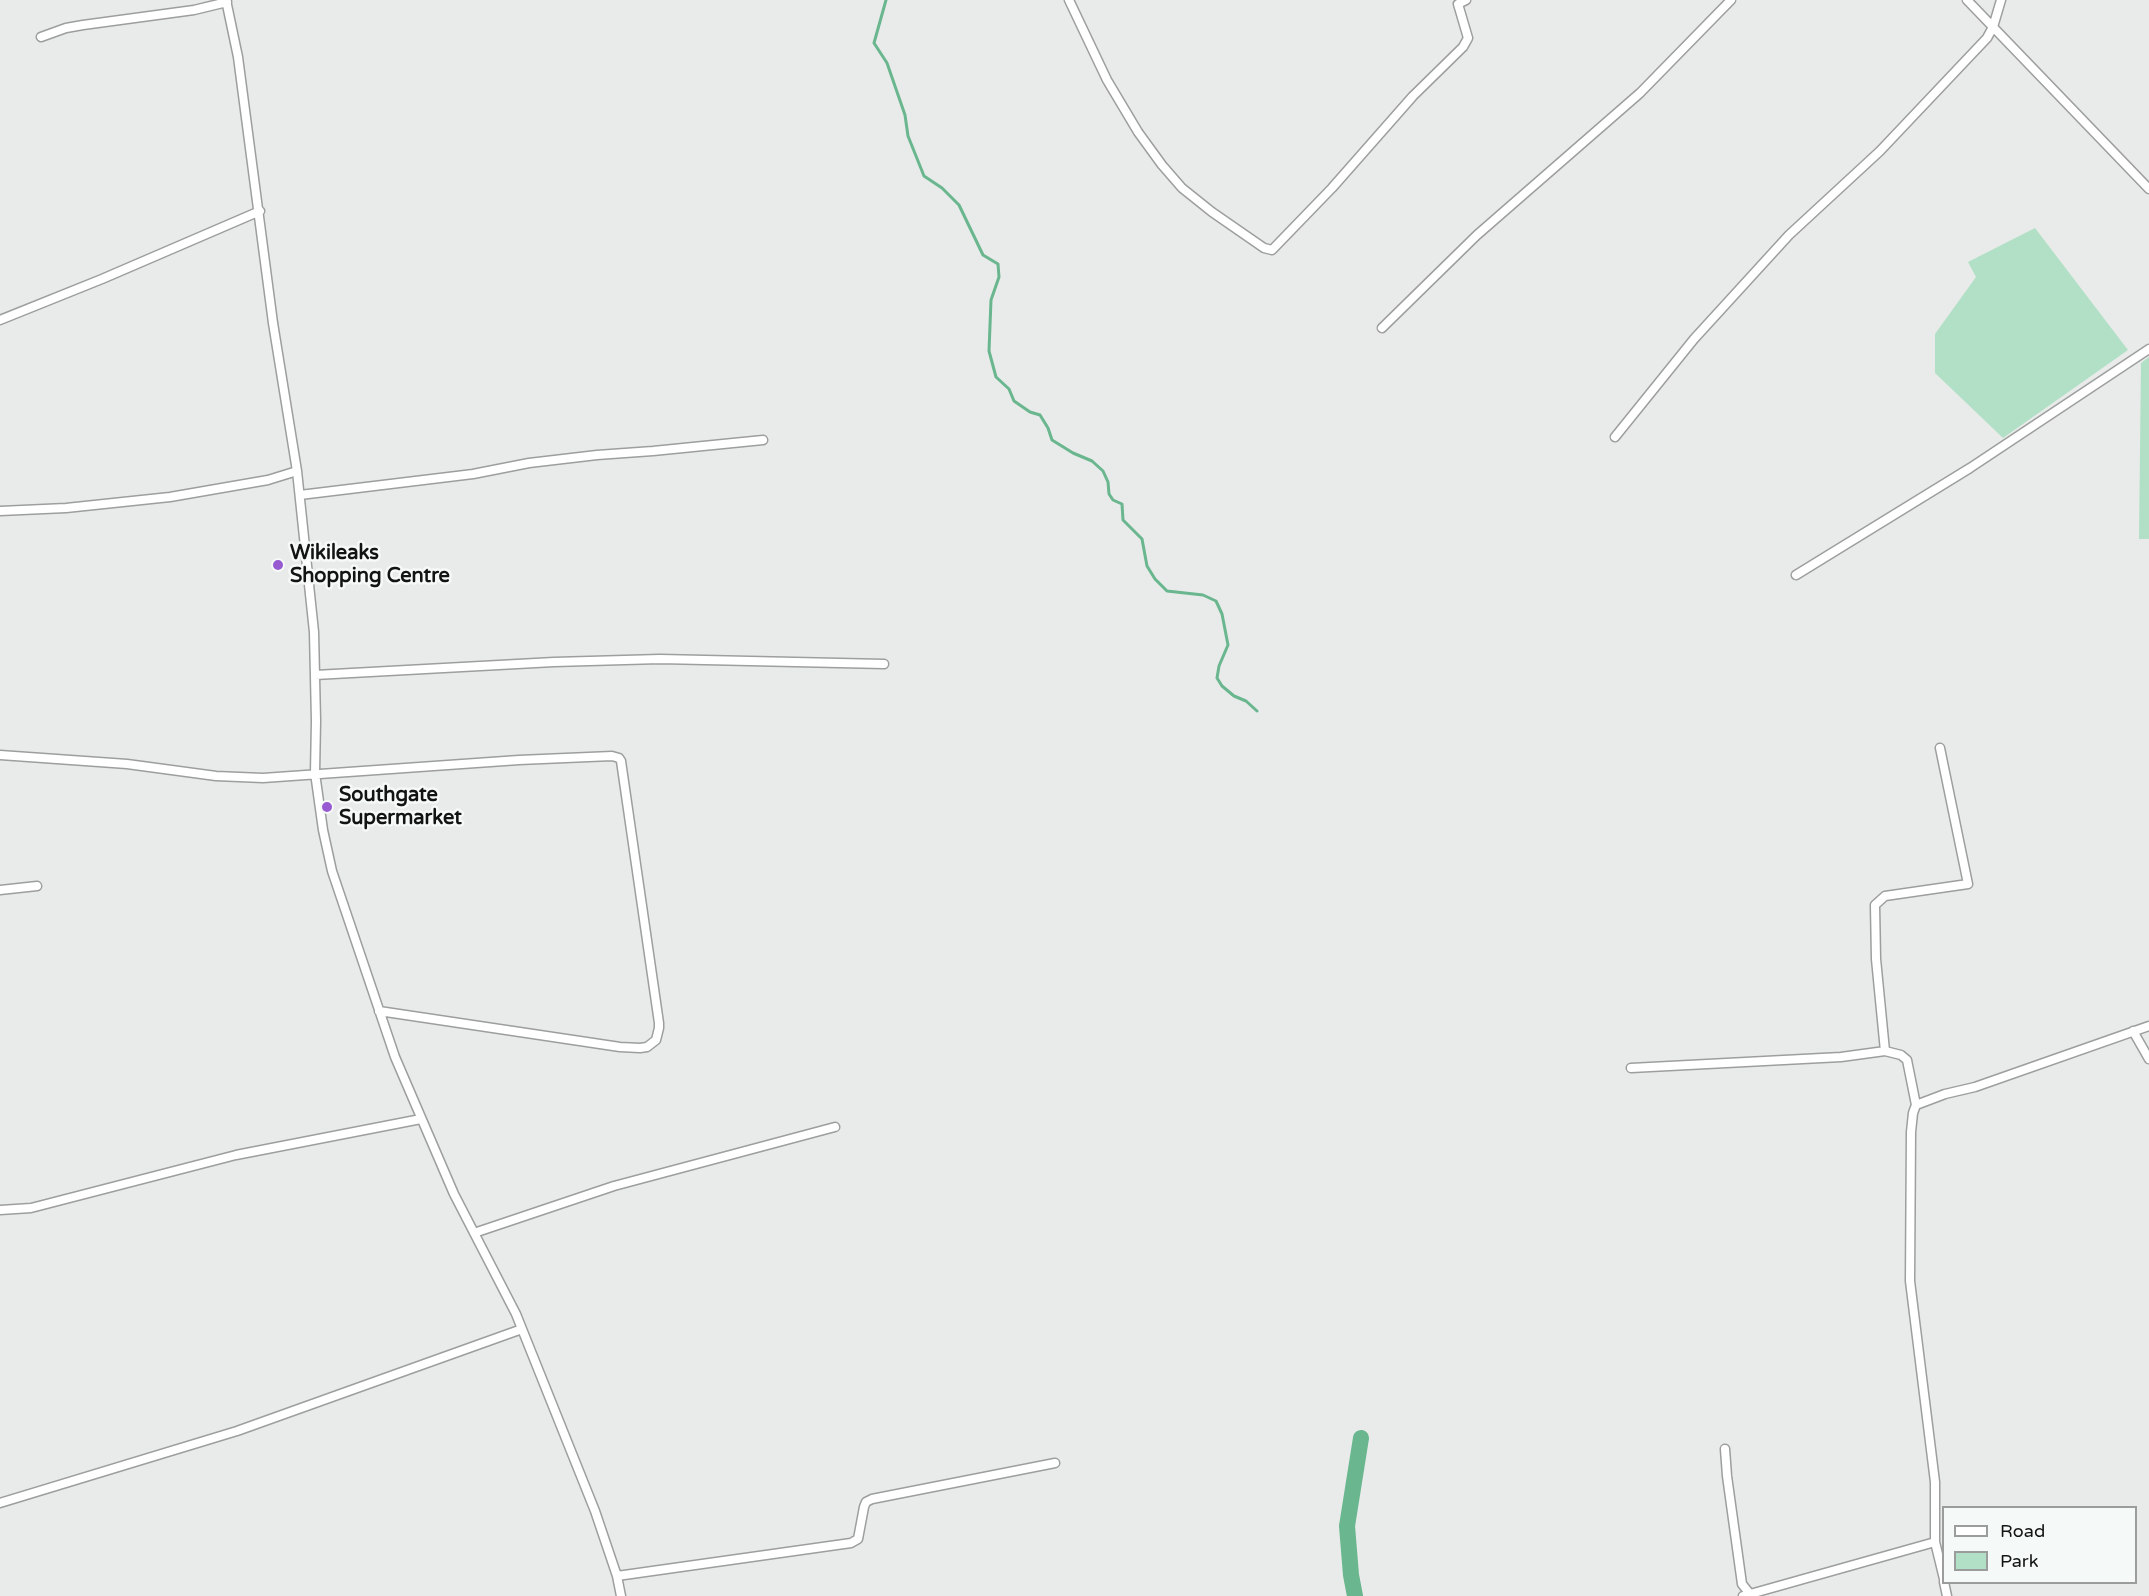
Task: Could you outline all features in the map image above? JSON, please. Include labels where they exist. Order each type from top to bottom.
[{"type":"street","points":[[1069,0],[1107,80],[1138,132],[1162,165],[1182,188],[1212,212],[1264,248],[1272,250],[1332,188],[1413,96],[1463,47],[1468,38],[1460,1]]},
{"type":"street","points":[[1382,328],[1477,235],[1640,93],[1731,0]]},
{"type":"street","points":[[1967,0],[2149,189]]},
{"type":"street","points":[[1615,437],[1694,339],[1789,235],[1880,151],[1987,38],[1993,27],[2001,0]]},
{"type":"street","points":[[41,37],[66,28],[194,9],[226,1],[238,57],[273,323],[300,495],[314,632],[315,773],[323,830],[332,871],[379,1011],[421,1119],[522,1329],[595,1512],[617,1576],[621,1596]]},
{"type":"street","points":[[0,320],[260,212]]},
{"type":"street","points":[[1796,575],[1970,468],[2149,349]]},
{"type":"street","points":[[300,495],[462,475],[597,454],[653,452],[763,440]]},
{"type":"street","points":[[0,511],[66,508],[170,497],[268,480],[297,471]]},
{"type":"street","points":[[315,675],[554,662],[660,659],[884,664]]},
{"type":"street","points":[[1885,1051],[1876,959],[1875,905],[1885,896],[1968,884],[1940,748]]},
{"type":"street","points":[[0,755],[127,764],[216,776],[263,778],[612,756],[619,758],[660,1028],[656,1040],[647,1047],[620,1047],[379,1011]]},
{"type":"street","points":[[0,890],[37,886]]},
{"type":"street","points":[[1916,1105],[1944,1094],[1975,1087],[2149,1026]]},
{"type":"street","points":[[2133,1031],[2149,1059]]},
{"type":"street","points":[[1631,1068],[1841,1057],[1885,1051],[1901,1055],[1907,1060],[1916,1105],[1911,1132],[1910,1281],[1935,1482],[1935,1542],[1942,1572]]},
{"type":"street","points":[[0,1210],[32,1208],[236,1155],[421,1119]]},
{"type":"street","points":[[474,1233],[614,1186],[835,1127]]},
{"type":"street","points":[[0,1503],[237,1431],[522,1329]]},
{"type":"street","points":[[1725,1449],[1726,1476],[1742,1584],[1746,1595],[1935,1542]]},
{"type":"street","points":[[617,1576],[851,1543],[858,1539],[861,1533],[864,1507],[872,1499],[1054,1463]]},
{"type":"green space","points":[[2035,228],[2128,350],[2003,438],[1935,373],[1935,334],[1976,277],[1968,262]]},
{"type":"green space","points":[[2149,357],[2149,539],[2139,539],[2141,363]]},
{"type":"waterway","points":[[886,0],[874,43],[887,63],[905,115],[908,136],[924,176],[942,188],[959,205],[983,255],[998,264],[999,277],[991,300],[989,351],[996,377],[1009,389],[1014,401],[1030,412],[1040,415],[1052,440],[1092,461],[1103,471],[1108,482],[1109,494],[1113,500],[1122,504],[1123,520],[1142,539],[1147,566],[1155,579],[1167,591],[1203,595],[1216,601],[1222,614],[1228,645],[1219,666],[1217,678],[1222,686],[1234,696],[1246,701],[1257,711]]},
{"type":"waterway","points":[[1355,1596],[1347,1526],[1361,1438]]},
{"type":"place","name":"Wikileaks Shopping Centre","points":[[278,565]]},
{"type":"place","name":"Southgate Supermarket","points":[[327,807]]}]
